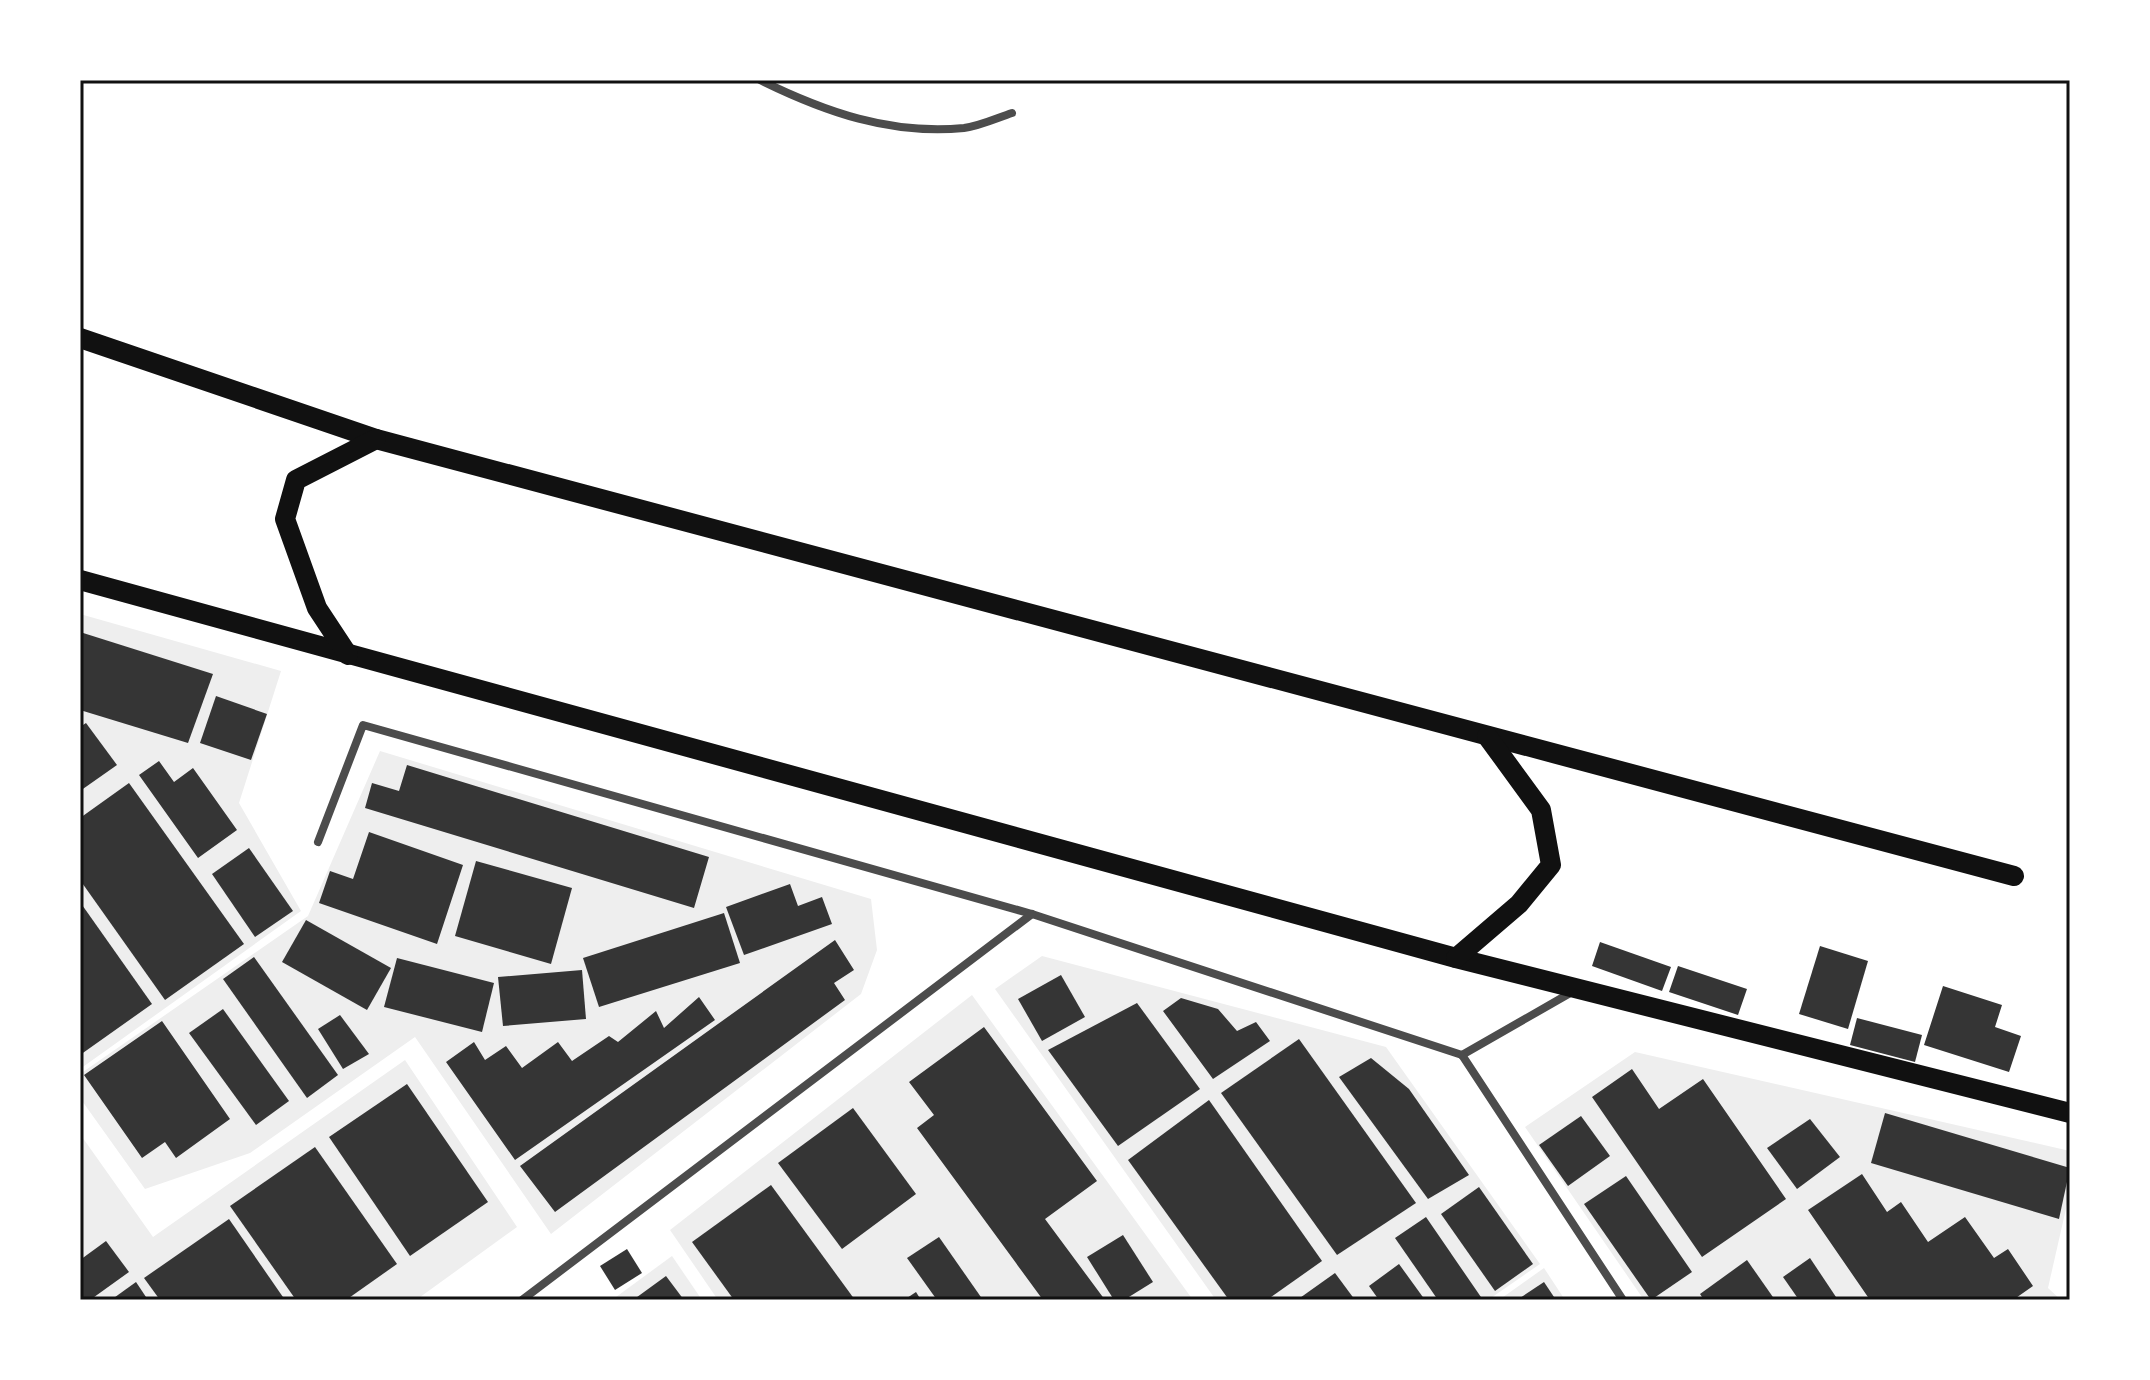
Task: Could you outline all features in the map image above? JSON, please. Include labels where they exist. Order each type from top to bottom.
[{"type":"main road","points":[[80,338],[376,439],[2014,876]]},
{"type":"main road","points":[[348,655],[317,608],[285,519],[296,480],[376,439]]},
{"type":"main road","points":[[80,580],[1456,958],[1581,987],[2070,1113]]},
{"type":"main road","points":[[1456,958],[1519,904],[1551,865],[1541,810],[1487,736]]},
{"type":"street","points":[[760,80],[808,103],[857,121],[966,128],[1012,113]]},
{"type":"street","points":[[318,842],[363,725],[1032,914],[1462,1055],[1623,1300]]},
{"type":"street","points":[[522,1300],[1032,914]]},
{"type":"street","points":[[1462,1055],[1581,987]]},
{"type":"shaded area","points":[[80,614],[281,671],[239,803],[301,911],[80,1069]]},
{"type":"shaded area","points":[[380,751],[871,899],[877,950],[861,994],[551,1234],[415,1037],[250,1153],[145,1189],[80,1098],[80,1074],[308,916]]},
{"type":"shaded area","points":[[1042,956],[1386,1047],[1540,1264],[1488,1300],[1216,1300],[995,989]]},
{"type":"shaded area","points":[[972,995],[1193,1300],[718,1300],[670,1230]]},
{"type":"shaded area","points":[[1635,1052],[2070,1151],[2070,1191],[2048,1288],[2061,1300],[1644,1300],[1525,1127]]},
{"type":"shaded area","points":[[405,1060],[517,1227],[416,1300],[80,1300],[80,1134],[153,1237]]},
{"type":"shaded area","points":[[672,1256],[702,1300],[612,1300]]},
{"type":"shaded area","points":[[1544,1268],[1565,1300],[1499,1300]]},
{"type":"building","points":[[80,632],[213,674],[188,743],[80,710]]},
{"type":"building","points":[[216,696],[267,714],[251,760],[200,743]]},
{"type":"building","points":[[86,723],[117,765],[80,791],[80,727]]},
{"type":"building","points":[[159,761],[174,782],[193,768],[237,830],[198,858],[139,775]]},
{"type":"building","points":[[407,765],[709,857],[694,908],[365,808],[372,783],[399,791]]},
{"type":"building","points":[[129,783],[244,944],[165,1000],[80,880],[80,818]]},
{"type":"building","points":[[369,832],[463,865],[437,944],[319,903],[330,871],[353,879]]},
{"type":"building","points":[[249,848],[293,911],[255,937],[212,874]]},
{"type":"building","points":[[476,861],[572,888],[551,964],[455,936]]},
{"type":"building","points":[[790,884],[798,906],[822,897],[832,924],[744,955],[726,907]]},
{"type":"building","points":[[80,902],[152,1004],[80,1055]]},
{"type":"building","points":[[724,913],[740,963],[599,1007],[583,958]]},
{"type":"building","points":[[306,920],[391,968],[367,1010],[282,962]]},
{"type":"building","points":[[835,940],[854,970],[834,983],[845,1000],[555,1212],[520,1166]]},
{"type":"building","points":[[1600,942],[1671,967],[1662,991],[1592,966]]},
{"type":"building","points":[[1820,946],[1868,961],[1848,1029],[1799,1014]]},
{"type":"building","points":[[254,957],[338,1075],[307,1098],[223,979]]},
{"type":"building","points":[[397,958],[494,983],[482,1032],[384,1007]]},
{"type":"building","points":[[1678,966],[1747,989],[1738,1015],[1669,992]]},
{"type":"building","points":[[582,970],[586,1019],[503,1026],[498,977]]},
{"type":"building","points":[[1061,975],[1085,1017],[1042,1041],[1018,999]]},
{"type":"building","points":[[1943,986],[2002,1005],[1995,1027],[2021,1036],[2009,1072],[1924,1045]]},
{"type":"building","points":[[699,997],[715,1020],[515,1160],[446,1062],[474,1042],[485,1060],[506,1046],[522,1068],[558,1042],[572,1061],[609,1036],[618,1042],[656,1011],[664,1028]]},
{"type":"building","points":[[1181,998],[1218,1009],[1237,1031],[1256,1022],[1270,1041],[1213,1079],[1163,1011]]},
{"type":"building","points":[[1137,1003],[1200,1089],[1118,1146],[1048,1050]]},
{"type":"building","points":[[223,1009],[289,1101],[256,1125],[189,1033]]},
{"type":"building","points":[[340,1015],[369,1054],[343,1069],[318,1029]]},
{"type":"building","points":[[1857,1018],[1922,1035],[1915,1062],[1850,1045]]},
{"type":"building","points":[[162,1021],[230,1119],[176,1158],[165,1142],[142,1158],[84,1075]]},
{"type":"building","points":[[984,1027],[1097,1181],[1045,1219],[1105,1300],[1043,1300],[917,1128],[934,1115],[909,1082]]},
{"type":"building","points":[[1299,1039],[1416,1203],[1337,1255],[1221,1093]]},
{"type":"building","points":[[1371,1058],[1409,1089],[1469,1175],[1428,1199],[1339,1077]]},
{"type":"building","points":[[1632,1069],[1659,1109],[1703,1079],[1786,1199],[1702,1257],[1592,1097]]},
{"type":"building","points":[[407,1084],[488,1202],[410,1256],[329,1137]]},
{"type":"building","points":[[1209,1100],[1322,1261],[1267,1300],[1229,1300],[1128,1160]]},
{"type":"building","points":[[853,1108],[916,1194],[842,1249],[778,1163]]},
{"type":"building","points":[[1885,1113],[2070,1168],[2059,1219],[1871,1163]]},
{"type":"building","points":[[1581,1116],[1610,1156],[1568,1186],[1539,1145]]},
{"type":"building","points":[[1810,1119],[1840,1157],[1797,1189],[1767,1148]]},
{"type":"building","points":[[315,1147],[397,1264],[346,1300],[296,1300],[230,1206]]},
{"type":"building","points":[[1862,1174],[1887,1212],[1901,1202],[1928,1242],[1965,1217],[1994,1258],[2008,1249],[2033,1286],[2013,1300],[1870,1300],[1808,1210]]},
{"type":"building","points":[[1626,1176],[1692,1272],[1651,1300],[1584,1204]]},
{"type":"building","points":[[771,1185],[855,1300],[734,1300],[692,1242]]},
{"type":"building","points":[[1479,1187],[1533,1264],[1495,1291],[1441,1214]]},
{"type":"building","points":[[1426,1217],[1483,1300],[1438,1300],[1395,1238]]},
{"type":"building","points":[[229,1219],[285,1300],[160,1300],[144,1278]]},
{"type":"building","points":[[1123,1235],[1153,1282],[1124,1300],[1114,1300],[1087,1257]]},
{"type":"building","points":[[939,1237],[983,1300],[937,1300],[907,1258]]},
{"type":"building","points":[[106,1241],[129,1272],[90,1300],[80,1300],[80,1260]]},
{"type":"building","points":[[627,1249],[642,1273],[615,1290],[600,1266]]},
{"type":"building","points":[[1810,1258],[1838,1300],[1799,1300],[1783,1277]]},
{"type":"building","points":[[1747,1260],[1775,1300],[1704,1300],[1700,1294]]},
{"type":"building","points":[[1399,1264],[1425,1300],[1379,1300],[1369,1286]]},
{"type":"building","points":[[1335,1273],[1355,1300],[1297,1300]]},
{"type":"building","points":[[666,1276],[684,1300],[633,1300]]},
{"type":"building","points":[[136,1282],[148,1300],[111,1300]]},
{"type":"building","points":[[1544,1282],[1556,1300],[1517,1300]]},
{"type":"building","points":[[916,1292],[921,1300],[904,1300]]}]
